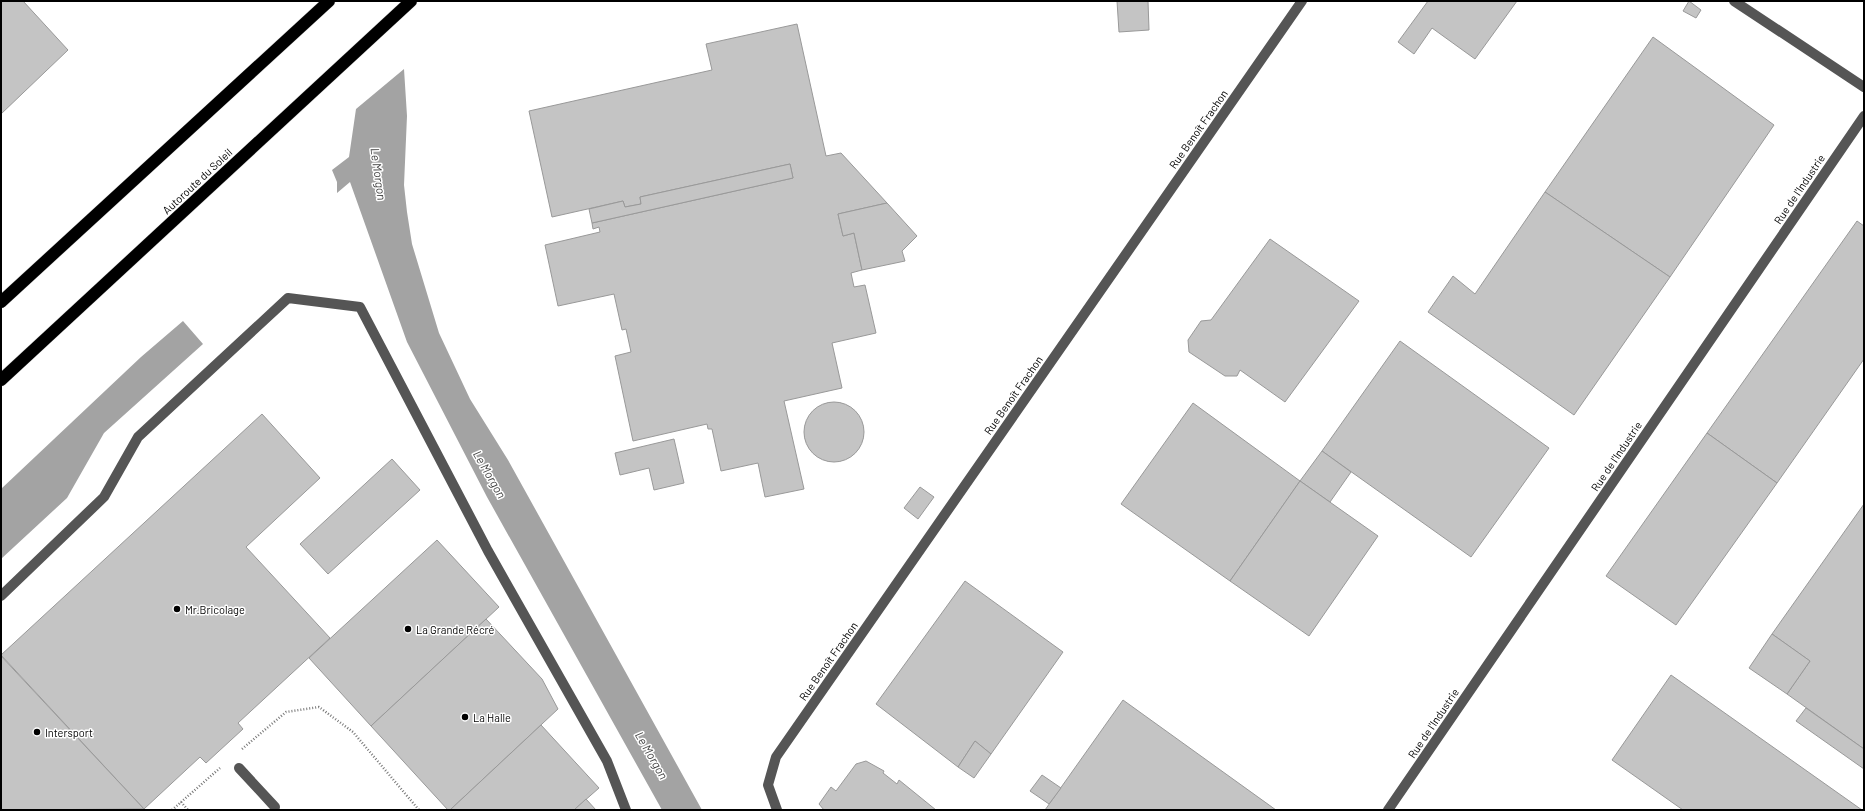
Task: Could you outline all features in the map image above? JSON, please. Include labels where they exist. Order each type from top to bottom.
[{"type":"highway","name":"Autoroute du Soleil","points":[[1,380],[411,1]]},
{"type":"highway","points":[[1,302],[327,3]]},
{"type":"street","name":"Rue Benoît Frachon","points":[[776,810],[768,785],[776,756],[1302,1]]},
{"type":"street","points":[[1734,1],[1864,87]]},
{"type":"street","name":"Rue de l'Industrie","points":[[1388,810],[1864,116]]},
{"type":"street","points":[[1,596],[104,497],[138,436],[288,298],[360,307],[488,551],[607,761],[626,810]]},
{"type":"street","points":[[239,768],[275,807]]},
{"type":"path","points":[[236,754],[286,712],[319,707],[353,732],[419,810]]},
{"type":"path","points":[[172,810],[225,764]]},
{"type":"path","points":[[181,802],[188,810]]},
{"type":"water","name":"Le Morgon","points":[[404,69],[407,116],[404,185],[407,212],[412,244],[439,333],[470,399],[508,460],[702,810],[662,810],[487,497],[407,342],[350,182],[337,193],[337,182],[332,170],[349,157],[356,109]]},
{"type":"water","points":[[183,321],[203,344],[104,433],[67,498],[1,559],[1,489],[141,357]]},
{"type":"building","points":[[1,1],[23,1],[68,50],[1,114]]},
{"type":"building","points":[[1117,1],[1148,1],[1149,30],[1119,32]]},
{"type":"building","points":[[1428,1],[1517,1],[1475,59],[1432,28],[1414,54],[1398,42]]},
{"type":"building","points":[[1689,1],[1701,10],[1696,18],[1683,11]]},
{"type":"building","points":[[797,24],[826,156],[841,153],[887,203],[838,214],[843,236],[854,233],[862,270],[851,273],[854,287],[865,285],[876,333],[832,343],[842,388],[784,401],[804,489],[765,497],[758,463],[721,471],[712,429],[708,429],[707,424],[633,441],[615,356],[631,352],[626,329],[622,330],[614,294],[558,306],[545,245],[600,232],[599,227],[593,229],[592,223],[793,178],[790,164],[640,197],[641,204],[625,207],[623,201],[552,217],[529,111],[712,70],[706,44]]},
{"type":"building","points":[[1653,37],[1774,125],[1670,277],[1545,192]]},
{"type":"building","points":[[790,164],[793,178],[592,223],[589,209],[623,201],[625,207],[641,204],[640,197]]},
{"type":"building","points":[[1545,192],[1670,277],[1574,415],[1428,312],[1453,276],[1475,294]]},
{"type":"building","points":[[887,203],[917,236],[902,251],[905,261],[862,270],[854,233],[843,236],[838,214]]},
{"type":"building","points":[[1857,221],[1864,226],[1864,359],[1777,483],[1707,433]]},
{"type":"building","points":[[1270,239],[1359,301],[1285,402],[1240,370],[1237,376],[1225,376],[1189,352],[1188,340],[1201,321],[1211,320]]},
{"type":"building","points":[[1400,341],[1549,448],[1471,557],[1322,451]]},
{"type":"building","points":[[828,402],[840,402],[851,407],[859,415],[864,426],[862,444],[851,457],[840,462],[828,462],[817,457],[809,449],[804,438],[804,426],[809,415],[817,407]]},
{"type":"building","points":[[1193,403],[1300,481],[1230,581],[1121,504]]},
{"type":"building","name":"Mr.Bricolage","points":[[262,414],[320,478],[246,547],[330,638],[238,723],[243,729],[206,763],[200,757],[144,809],[1,655]]},
{"type":"building","points":[[1707,433],[1777,483],[1676,625],[1606,576]]},
{"type":"building","points":[[674,439],[684,483],[654,490],[649,468],[620,475],[615,453]]},
{"type":"building","points":[[1322,451],[1351,472],[1330,502],[1300,481]]},
{"type":"building","points":[[392,459],[420,490],[328,574],[300,544]]},
{"type":"building","points":[[1300,481],[1378,536],[1309,636],[1230,581]]},
{"type":"building","points":[[920,487],[934,497],[918,519],[904,508]]},
{"type":"building","points":[[1864,504],[1864,749],[1787,694],[1810,661],[1772,634]]},
{"type":"building","name":"La Grande Récré","points":[[437,540],[499,607],[371,726],[309,658]]},
{"type":"building","points":[[965,581],[1063,652],[991,754],[975,741],[958,767],[876,704]]},
{"type":"building","name":"La Halle","points":[[486,619],[542,679],[558,709],[450,810],[448,810],[371,726]]},
{"type":"building","points":[[1772,634],[1810,661],[1787,694],[1749,668]]},
{"type":"building","name":"Intersport","points":[[1,656],[144,809],[1,810]]},
{"type":"building","points":[[1671,675],[1862,810],[1683,810],[1612,760]]},
{"type":"building","points":[[1123,700],[1276,810],[1045,810]]},
{"type":"building","points":[[1806,708],[1864,749],[1864,769],[1796,721]]},
{"type":"building","points":[[541,725],[599,788],[574,810],[450,810]]},
{"type":"building","points":[[975,741],[991,754],[974,778],[958,767]]},
{"type":"building","points":[[866,761],[884,771],[883,773],[897,784],[899,780],[936,810],[824,810],[819,804],[831,787],[836,791],[856,764]]},
{"type":"building","points":[[1042,775],[1061,788],[1049,804],[1030,791]]},
{"type":"building","points":[[586,799],[596,810],[574,810]]},
{"type":"place","name":"Mr.Bricolage","points":[[177,609]]},
{"type":"place","name":"La Grande Récré","points":[[408,629]]},
{"type":"place","name":"La Halle","points":[[465,717]]},
{"type":"place","name":"Intersport","points":[[37,732]]}]
